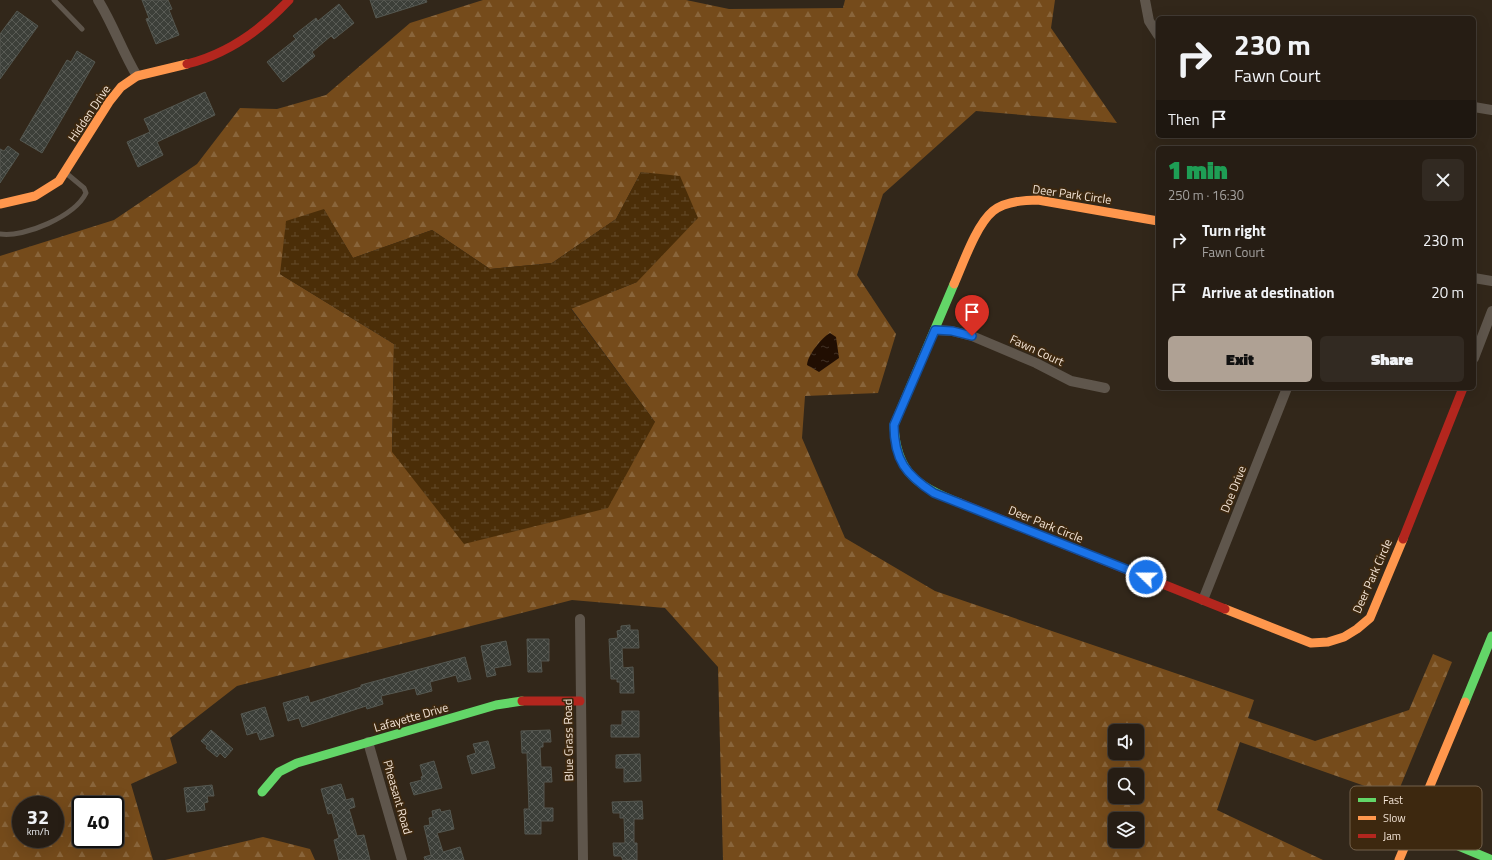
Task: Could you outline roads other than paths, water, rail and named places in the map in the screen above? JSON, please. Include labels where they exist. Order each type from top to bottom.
[{"type":"street","points":[[98,0],[108,15],[126,56],[137,76]]},
{"type":"street","name":"Hidden Drive","points":[[0,204],[35,196],[59,181],[109,102],[121,87],[137,76],[207,60],[252,34],[271,19],[289,0]]},
{"type":"street","points":[[1145,0],[1150,21],[1156,32]]},
{"type":"street","points":[[1476,107],[1492,110]]},
{"type":"street","name":"Deer Park Circle","points":[[1156,221],[1038,200],[1026,200],[1002,206],[993,211],[974,239],[894,425],[896,450],[902,464],[916,481],[934,493],[1311,643],[1324,644],[1336,642],[1360,628],[1370,618],[1431,472],[1462,390]]},
{"type":"street","points":[[1476,278],[1492,281]]},
{"type":"street","points":[[1476,353],[1492,311]]},
{"type":"street","name":"Fawn Court","points":[[935,330],[952,331],[972,336],[1071,381],[1105,388]]},
{"type":"street","name":"Doe Drive","points":[[1203,600],[1286,390]]},
{"type":"street","name":"Blue Grass Road","points":[[580,619],[583,860]]},
{"type":"street","points":[[1430,786],[1492,636]]},
{"type":"street","name":"Lafayette Drive","points":[[262,792],[271,780],[288,766],[368,742],[502,704],[519,701],[580,700]]},
{"type":"street","name":"Pheasant Road","points":[[368,742],[402,860]]},
{"type":"street","points":[[1400,860],[1404,850]]},
{"type":"street","points":[[1468,850],[1492,860]]},
{"type":"lane","points":[[56,1],[82,28]]},
{"type":"lane","points":[[0,234],[25,232],[52,222],[82,201],[86,193],[84,188],[64,172]]},
{"type":"water","points":[[830,333],[836,337],[839,358],[819,372],[807,365],[809,357],[823,338]]}]
